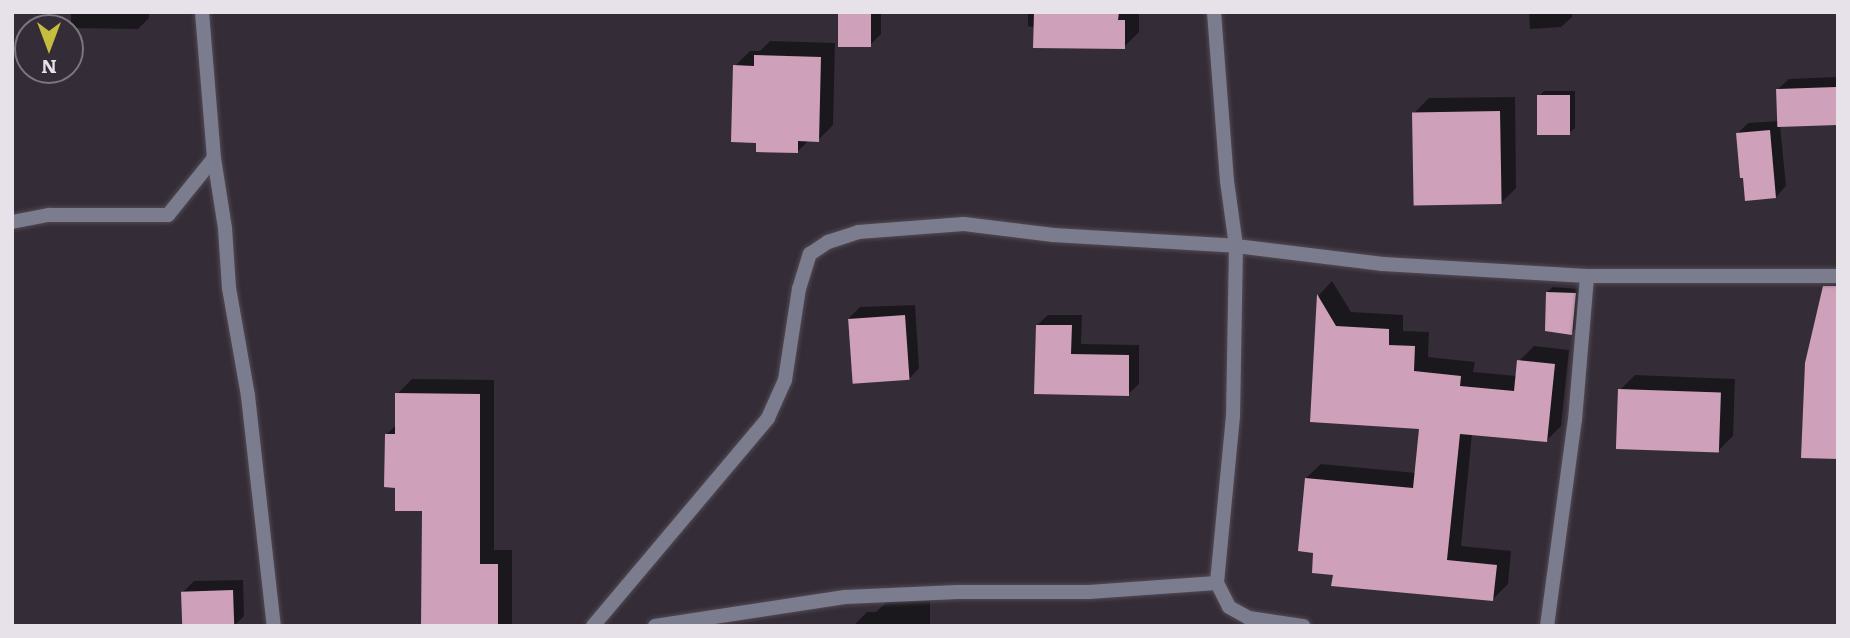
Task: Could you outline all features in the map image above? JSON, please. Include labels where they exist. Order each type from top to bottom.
[{"type":"street","points":[[202,12],[214,158],[225,228],[229,288],[248,396],[274,626]]},
{"type":"street","points":[[1214,12],[1227,181],[1236,246],[1233,416],[1217,583],[1229,607],[1249,618],[1264,623],[1303,626]]},
{"type":"street","points":[[12,222],[49,215],[168,215],[214,158]]},
{"type":"street","points":[[593,626],[768,418],[785,380],[799,289],[810,254],[828,242],[858,232],[964,224],[1052,235],[1236,246],[1383,264],[1587,276],[1838,276]]},
{"type":"street","points":[[1547,626],[1575,420],[1587,276]]},
{"type":"street","points":[[655,626],[845,597],[958,592],[1089,592],[1217,583]]},
{"type":"building","points":[[838,12],[871,12],[871,47],[838,47]]},
{"type":"building","points":[[1034,12],[1119,12],[1118,20],[1125,20],[1125,49],[1033,48]]},
{"type":"building","points":[[754,55],[821,57],[819,142],[798,141],[798,153],[756,152],[756,143],[731,142],[733,65],[754,66]]},
{"type":"building","points":[[1836,87],[1837,125],[1777,127],[1776,89]]},
{"type":"building","points":[[1537,95],[1570,95],[1570,135],[1537,135]]},
{"type":"building","points":[[1500,111],[1502,204],[1414,206],[1412,113]]},
{"type":"building","points":[[1770,130],[1776,198],[1745,201],[1736,133]]},
{"type":"building","points":[[1823,286],[1838,286],[1838,459],[1801,458],[1805,363]]},
{"type":"building","points":[[1546,292],[1576,293],[1572,335],[1545,331]]},
{"type":"building","points":[[1317,294],[1336,326],[1389,329],[1389,345],[1415,346],[1414,371],[1461,376],[1460,386],[1514,391],[1517,360],[1555,364],[1547,442],[1460,434],[1447,560],[1497,565],[1493,601],[1331,586],[1333,575],[1312,573],[1313,553],[1298,551],[1305,478],[1413,488],[1419,429],[1310,422]]},
{"type":"building","points":[[905,315],[910,380],[853,384],[848,319]]},
{"type":"building","points":[[1036,325],[1072,325],[1071,354],[1129,355],[1129,396],[1034,394]]},
{"type":"building","points":[[1618,389],[1721,393],[1719,453],[1616,449]]},
{"type":"building","points":[[395,393],[480,394],[480,564],[498,564],[498,626],[421,626],[422,511],[395,511],[395,488],[384,487],[385,434],[395,434]]},
{"type":"building","points":[[233,590],[234,626],[182,626],[181,592]]}]
